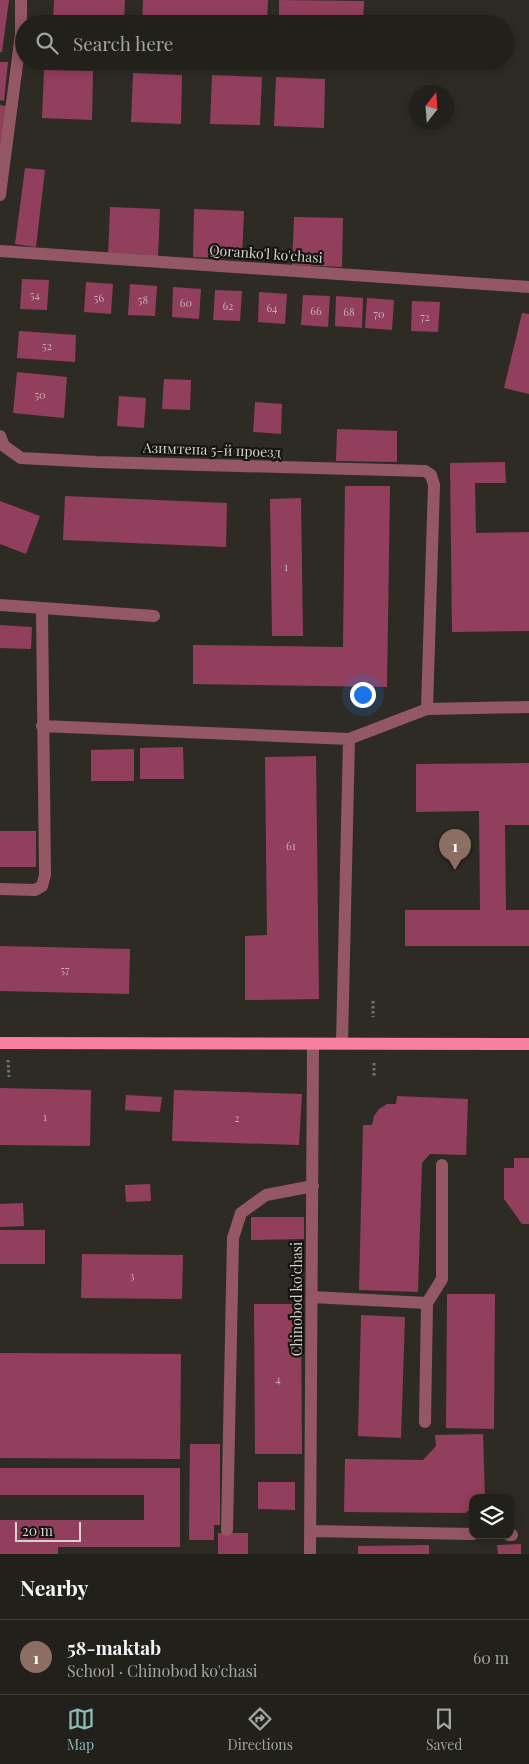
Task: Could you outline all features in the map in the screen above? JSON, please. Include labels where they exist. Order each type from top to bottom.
[{"type":"main road","points":[[0,1043],[529,1044]]},
{"type":"street","points":[[22,0],[22,15]]},
{"type":"street","points":[[0,195],[17,70]]},
{"type":"street","name":"Qoranko'l ko'chasi","points":[[0,251],[529,287]]},
{"type":"street","name":"Азимтепа 5-й проезд","points":[[0,436],[4,446],[21,458],[96,462],[426,471],[431,475],[434,485],[427,709]]},
{"type":"street","points":[[0,605],[154,616]]},
{"type":"street","points":[[0,889],[35,890],[42,886],[44,880],[42,609]]},
{"type":"street","points":[[42,726],[349,739],[427,709],[529,707]]},
{"type":"street","points":[[342,1043],[349,739]]},
{"type":"street","name":"Chinobod ko'chasi","points":[[310,1554],[313,1044]]},
{"type":"street","points":[[425,1422],[427,1303],[442,1278],[442,1164]]},
{"type":"street","points":[[227,1530],[233,1238],[241,1213],[266,1195],[312,1186]]},
{"type":"street","points":[[312,1297],[427,1303]]},
{"type":"street","points":[[310,1531],[469,1534]]},
{"type":"path","points":[[373,1001],[373,1017]]},
{"type":"path","points":[[374,1063],[374,1078]]},
{"type":"building","points":[[0,0],[9,0],[2,52],[0,52]]},
{"type":"building","points":[[54,0],[125,0],[124,15],[53,15]]},
{"type":"building","points":[[143,0],[268,0],[267,15],[142,15]]},
{"type":"building","points":[[279,0],[364,1],[363,15],[279,15]]},
{"type":"building","points":[[0,62],[8,62],[4,101],[0,100]]},
{"type":"building","points":[[44,70],[93,71],[92,120],[42,118]]},
{"type":"building","points":[[133,73],[182,75],[181,124],[131,122]]},
{"type":"building","points":[[212,75],[262,77],[260,125],[210,124]]},
{"type":"building","points":[[276,77],[325,79],[324,128],[274,126]]},
{"type":"building","points":[[0,105],[7,106],[0,157]]},
{"type":"building","points":[[25,168],[45,170],[36,247],[15,244]]},
{"type":"building","points":[[110,207],[160,209],[158,258],[108,256]]},
{"type":"building","points":[[194,209],[244,211],[242,259],[193,257]]},
{"type":"building","points":[[294,217],[343,218],[342,267],[292,265]]},
{"type":"building","points":[[22,279],[49,280],[47,310],[20,309]]},
{"type":"building","points":[[86,282],[113,284],[111,314],[84,312]]},
{"type":"building","points":[[130,284],[157,286],[155,316],[128,315]]},
{"type":"building","points":[[173,287],[201,289],[199,319],[172,317]]},
{"type":"building","points":[[215,290],[242,291],[240,321],[213,320]]},
{"type":"building","points":[[259,292],[287,294],[285,324],[258,322]]},
{"type":"building","points":[[303,295],[330,296],[328,327],[301,325]]},
{"type":"building","points":[[336,296],[363,298],[362,328],[335,326]]},
{"type":"building","points":[[367,298],[394,300],[392,330],[365,328]]},
{"type":"building","points":[[412,301],[440,302],[438,332],[411,331]]},
{"type":"building","points":[[522,313],[529,314],[529,394],[504,388]]},
{"type":"building","points":[[19,331],[76,335],[75,362],[17,358]]},
{"type":"building","points":[[17,372],[67,377],[64,418],[13,413]]},
{"type":"building","points":[[164,379],[191,380],[190,410],[162,409]]},
{"type":"building","points":[[119,396],[146,398],[144,428],[117,426]]},
{"type":"building","points":[[255,402],[282,404],[281,434],[253,432]]},
{"type":"building","points":[[337,429],[397,431],[397,462],[336,461]]},
{"type":"building","points":[[505,462],[506,483],[475,483],[476,533],[529,532],[529,631],[452,632],[450,463]]},
{"type":"building","points":[[345,486],[390,486],[387,687],[193,684],[193,645],[343,647]]},
{"type":"building","points":[[65,496],[227,503],[226,547],[63,540]]},
{"type":"building","points":[[301,498],[303,636],[272,636],[270,499]]},
{"type":"building","points":[[0,501],[40,516],[26,554],[0,544]]},
{"type":"building","points":[[0,625],[32,627],[31,649],[0,648]]},
{"type":"building","points":[[183,747],[184,779],[140,779],[140,748]]},
{"type":"building","points":[[134,749],[134,781],[91,781],[91,750]]},
{"type":"building","points":[[316,756],[319,999],[245,1000],[245,936],[267,935],[265,757]]},
{"type":"building","points":[[529,763],[529,825],[505,825],[506,910],[529,910],[529,946],[405,946],[405,910],[480,910],[479,811],[416,812],[416,764]]},
{"type":"building","points":[[0,831],[36,831],[36,867],[0,867]]},
{"type":"building","points":[[0,946],[130,949],[129,994],[0,991]]},
{"type":"building","points":[[0,1088],[91,1090],[90,1146],[0,1145]]},
{"type":"building","points":[[174,1090],[302,1094],[299,1145],[172,1141]]},
{"type":"building","points":[[126,1095],[162,1097],[160,1112],[125,1110]]},
{"type":"building","points":[[397,1096],[468,1099],[466,1155],[430,1154],[422,1163],[418,1292],[359,1290],[363,1125],[372,1125],[374,1116],[379,1109],[387,1104],[396,1104]]},
{"type":"building","points":[[514,1158],[529,1158],[529,1224],[522,1224],[504,1199],[504,1168],[514,1168]]},
{"type":"building","points":[[150,1184],[151,1201],[126,1202],[125,1185]]},
{"type":"building","points":[[23,1203],[24,1226],[0,1227],[0,1204]]},
{"type":"building","points":[[251,1217],[304,1217],[304,1239],[251,1240]]},
{"type":"building","points":[[0,1230],[45,1230],[45,1264],[0,1264]]},
{"type":"building","points":[[82,1254],[183,1255],[182,1299],[81,1298]]},
{"type":"building","points":[[447,1294],[495,1294],[494,1429],[446,1428]]},
{"type":"building","points":[[254,1304],[301,1304],[302,1454],[255,1454]]},
{"type":"building","points":[[361,1315],[405,1317],[401,1438],[358,1436]]},
{"type":"building","points":[[0,1353],[181,1354],[180,1459],[0,1458]]},
{"type":"building","points":[[483,1434],[485,1494],[469,1494],[469,1510],[465,1513],[344,1512],[345,1459],[423,1460],[436,1446],[435,1435]]},
{"type":"building","points":[[190,1444],[220,1444],[220,1525],[214,1525],[214,1540],[189,1540]]},
{"type":"building","points":[[0,1468],[180,1468],[180,1547],[58,1547],[58,1554],[0,1554],[0,1520],[144,1520],[144,1495],[0,1495]]},
{"type":"building","points":[[258,1482],[295,1482],[295,1510],[258,1509]]},
{"type":"building","points":[[218,1533],[248,1533],[248,1554],[218,1554]]},
{"type":"building","points":[[521,1544],[521,1554],[498,1554],[497,1545]]},
{"type":"building","points":[[429,1545],[429,1554],[358,1554],[358,1546]]},
{"type":"place","name":"58-maktab","points":[[455,870]]}]
